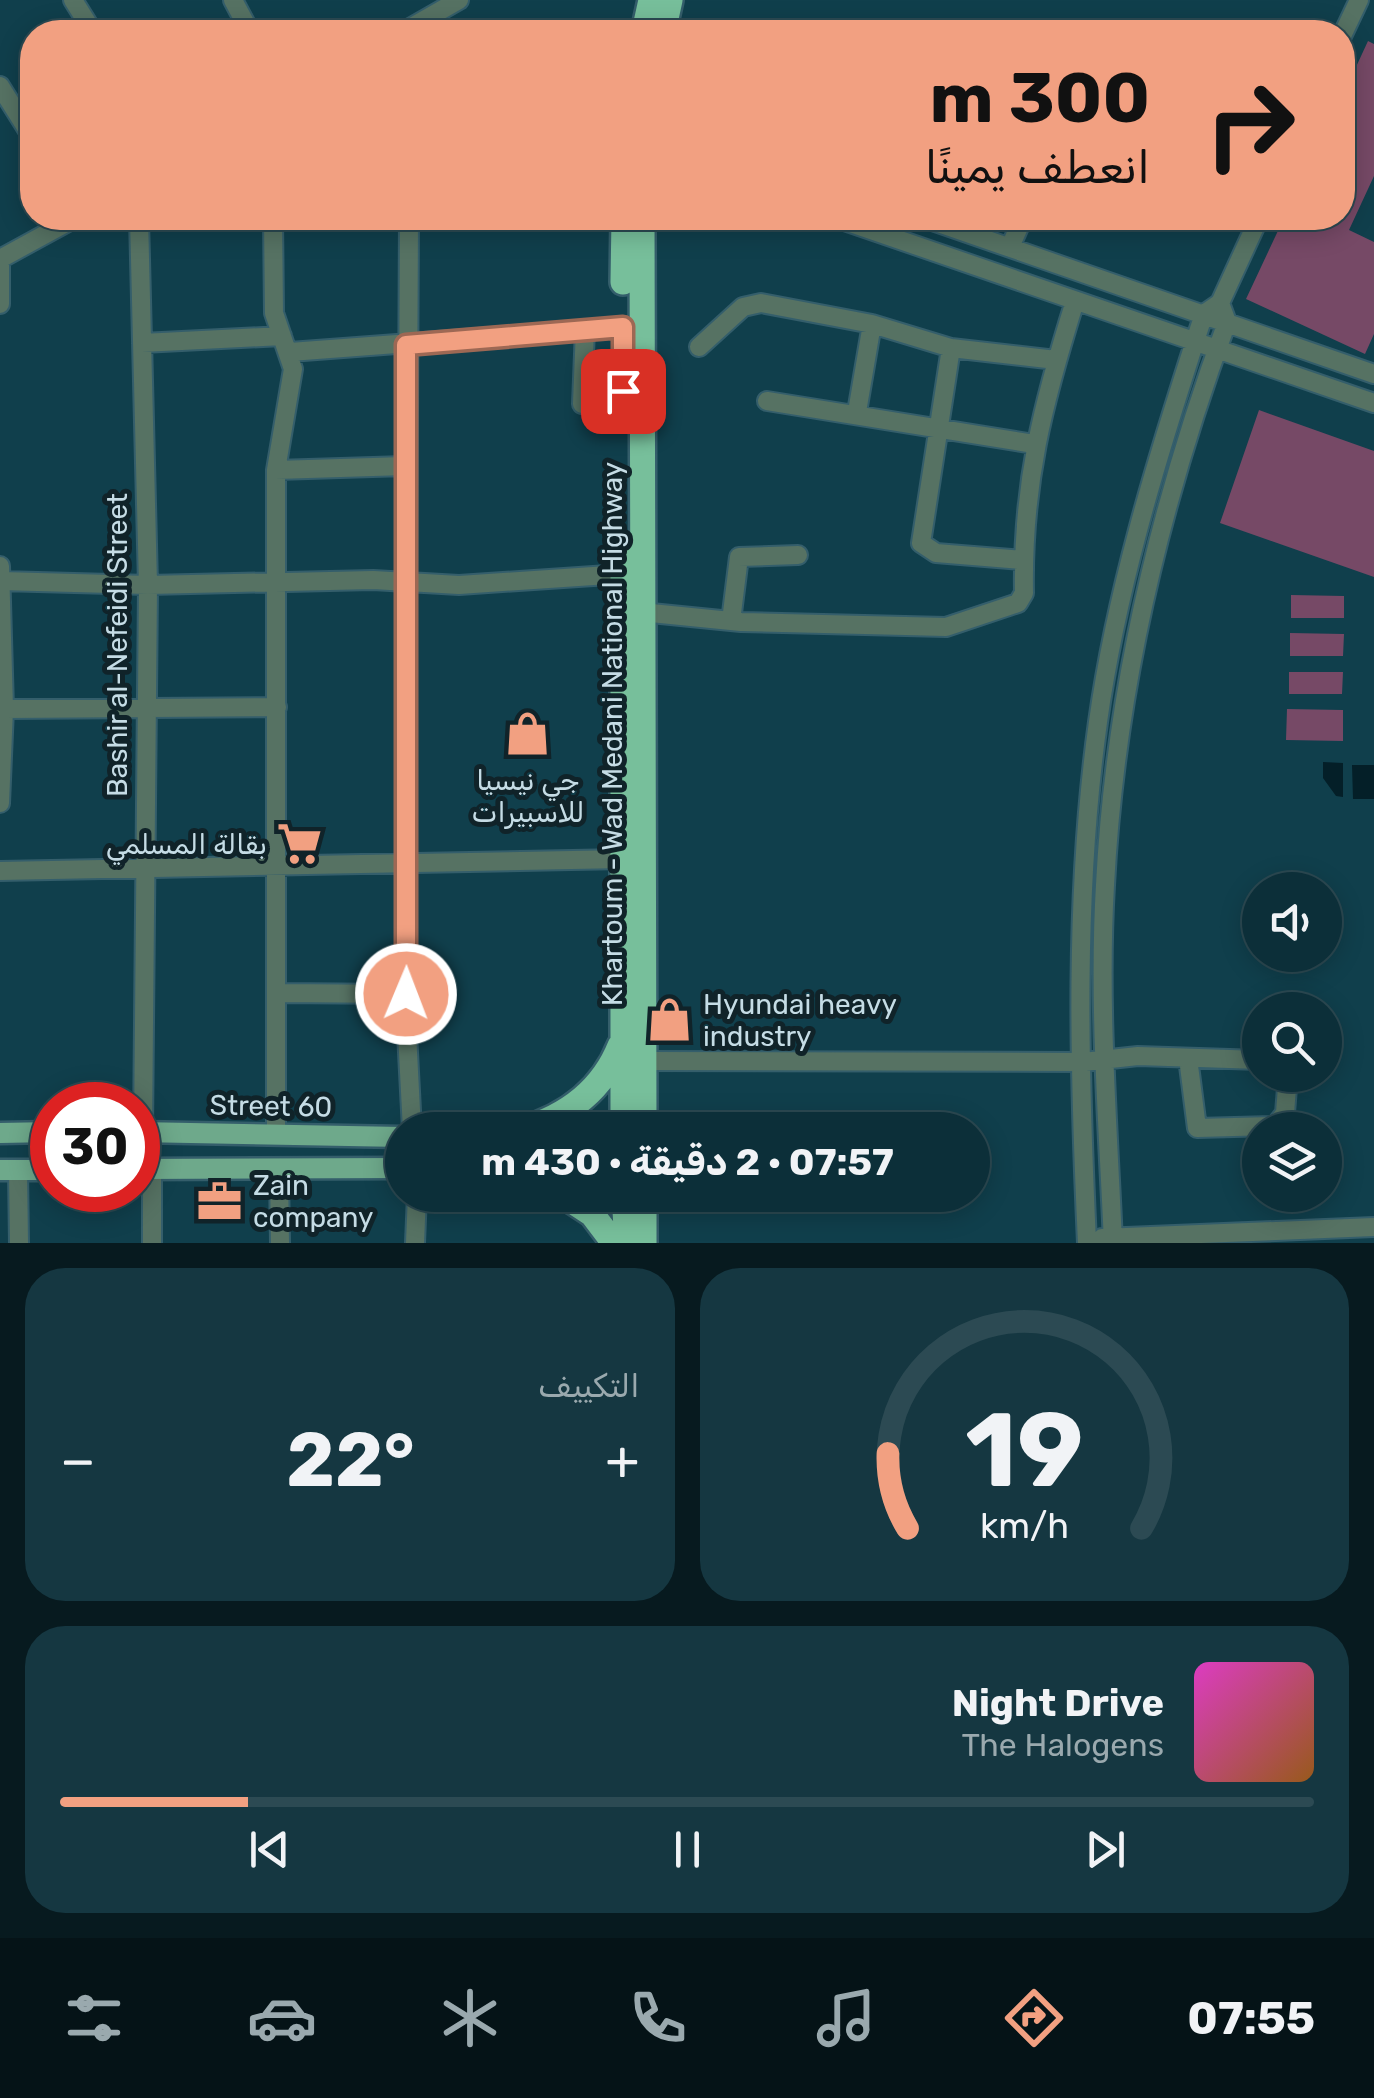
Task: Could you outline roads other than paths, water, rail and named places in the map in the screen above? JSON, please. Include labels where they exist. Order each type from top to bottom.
[{"type":"highway","name":"Khartoum - Wad Medani National Highway","points":[[624,230],[624,1112]]},
{"type":"highway","name":"Khartoum - Wad Medani National Highway","points":[[642,230],[644,1112]]},
{"type":"highway","points":[[641,262],[655,230]]},
{"type":"highway","points":[[566,1112],[593,1090],[624,1036]]},
{"type":"highway","points":[[589,1212],[614,1243]]},
{"type":"highway","points":[[625,1212],[626,1243]]},
{"type":"highway","points":[[644,1212],[644,1243]]},
{"type":"main road","points":[[0,1133],[30,1132]]},
{"type":"main road","name":"Street 60","points":[[160,1132],[385,1136]]},
{"type":"main road","points":[[160,1168],[385,1168]]},
{"type":"street","points":[[433,6],[459,0]]},
{"type":"street","points":[[0,86],[20,118]]},
{"type":"street","points":[[0,304],[0,258],[52,230]]},
{"type":"street","name":"Bashir al-Nefeidi Street","points":[[139,230],[148,585],[141,1082]]},
{"type":"street","points":[[273,230],[274,312],[286,344],[291,394],[276,470],[280,866],[276,1133]]},
{"type":"street","points":[[409,230],[406,994],[411,1112]]},
{"type":"street","points":[[871,230],[1374,403]]},
{"type":"street","points":[[960,230],[1374,374]]},
{"type":"street","points":[[1010,247],[1018,230]]},
{"type":"street","points":[[1253,230],[1220,303],[1204,314],[1173,409],[1125,582],[1098,721],[1082,892],[1086,1241],[1277,1237],[1374,1227]]},
{"type":"street","points":[[641,612],[731,622],[954,626],[1018,603],[1024,593],[1025,498],[1034,444],[1075,301]]},
{"type":"street","points":[[1113,1240],[1104,1058],[1105,887],[1116,761],[1134,640],[1192,417],[1227,322],[1220,303]]},
{"type":"street","points":[[699,347],[752,304],[872,324],[952,348],[1056,360]]},
{"type":"street","points":[[857,412],[872,324]]},
{"type":"street","points":[[142,343],[406,345],[623,327]]},
{"type":"street","points":[[582,404],[585,329]]},
{"type":"street","points":[[952,348],[921,543],[936,553],[1023,560]]},
{"type":"street","points":[[1319,384],[1328,358]]},
{"type":"street","points":[[767,400],[1034,444]]},
{"type":"street","points":[[1173,409],[1192,417]]},
{"type":"street","points":[[276,470],[405,466]]},
{"type":"street","points":[[731,622],[739,557],[798,554]]},
{"type":"street","points":[[0,566],[4,709],[0,803]]},
{"type":"street","points":[[1,582],[148,585],[408,581],[459,585],[624,574]]},
{"type":"street","points":[[4,709],[278,707]]},
{"type":"street","points":[[0,870],[406,867],[624,859]]},
{"type":"street","points":[[277,993],[406,994]]},
{"type":"street","points":[[1188,1058],[1196,1128],[1274,1126],[1285,1113],[1287,1092]]},
{"type":"street","points":[[643,1061],[1242,1060]]},
{"type":"street","points":[[9,1170],[19,1243]]},
{"type":"street","points":[[279,1170],[280,1243]]},
{"type":"street","points":[[149,1212],[152,1243]]},
{"type":"street","points":[[415,1243],[416,1212]]},
{"type":"water","points":[[1323,762],[1343,763],[1343,797],[1336,796],[1323,778]]},
{"type":"water","points":[[1352,765],[1374,765],[1374,799],[1353,799]]},
{"type":"place","name":"جي نيسيا للاسبيرات","points":[[528,734]]},
{"type":"place","name":"بقالة المسلمي","points":[[300,844]]},
{"type":"place","name":"Hyundai heavy industry","points":[[670,1020]]},
{"type":"place","name":"Zain company","points":[[220,1201]]}]
